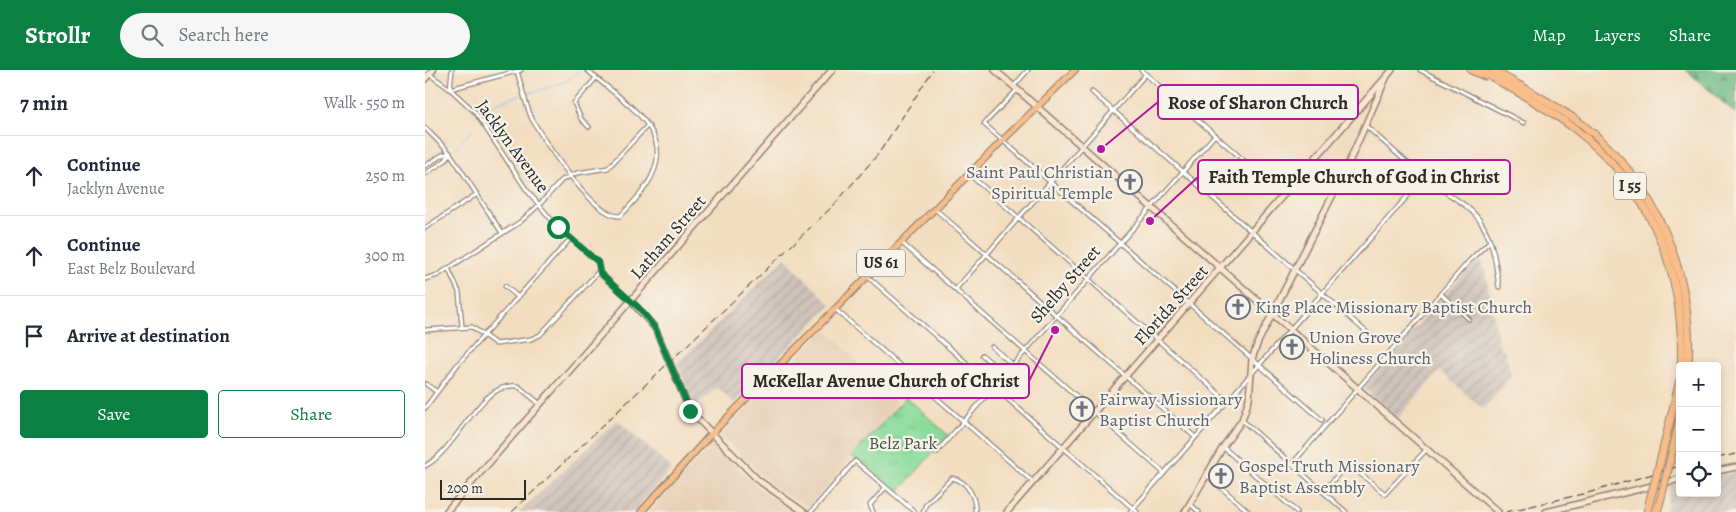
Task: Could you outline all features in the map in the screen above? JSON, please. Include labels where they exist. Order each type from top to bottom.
[{"type":"highway","points":[[1471,70],[1508,83]]},
{"type":"highway","name":"I 55","points":[[1481,70],[1555,106],[1584,126],[1609,149],[1643,191],[1666,232],[1683,282],[1689,317],[1689,362]]},
{"type":"highway","name":"I 55","points":[[1493,70],[1508,83],[1588,140],[1615,166],[1642,202],[1658,232],[1676,285],[1681,315],[1681,362]]},
{"type":"highway","points":[[1498,70],[1508,83]]},
{"type":"highway","points":[[1646,512],[1676,396]]},
{"type":"highway","points":[[1658,511],[1676,436]]},
{"type":"main road","name":"Latham Street","points":[[446,512],[832,70]]},
{"type":"main road","points":[[995,70],[1497,512]]},
{"type":"main road","name":"US 61","points":[[641,512],[711,434],[1075,70]]},
{"type":"main road","points":[[1185,512],[1223,447],[1242,420],[1249,399],[1252,359],[1258,342],[1296,270],[1387,76],[1392,70]]},
{"type":"main road","points":[[425,79],[431,72]]},
{"type":"main road","name":"Florida Street","points":[[1007,512],[1355,115],[1387,76]]},
{"type":"main road","points":[[1355,115],[1370,112]]},
{"type":"main road","points":[[631,301],[655,328],[685,403],[711,434],[763,484],[804,512]]},
{"type":"main road","points":[[1721,470],[1736,467]]},
{"type":"main road","points":[[1546,512],[1676,480]]},
{"type":"street","points":[[452,70],[450,89],[519,71],[533,121],[570,177],[581,189],[615,216],[620,216],[626,211],[656,171],[658,147],[648,125],[587,70]]},
{"type":"street","points":[[1028,70],[984,124],[1322,420]]},
{"type":"street","points":[[1141,70],[1284,196]]},
{"type":"street","points":[[1420,70],[1524,123]]},
{"type":"street","name":"Jacklyn Avenue","points":[[431,72],[480,119],[525,189],[571,238],[598,262],[599,272],[631,301]]},
{"type":"street","points":[[955,290],[1145,75]]},
{"type":"street","points":[[589,127],[581,119],[574,103],[596,78]]},
{"type":"street","points":[[1092,92],[1372,337]]},
{"type":"street","points":[[1365,124],[1421,174],[1475,215],[1489,241],[1496,264],[1499,287]]},
{"type":"street","points":[[425,280],[448,268],[502,233],[539,205],[562,180],[587,171],[608,168],[648,125]]},
{"type":"street","points":[[425,128],[449,153],[502,233]]},
{"type":"street","name":"Shelby Street","points":[[936,452],[1215,135]]},
{"type":"street","points":[[425,166],[442,155],[449,153]]},
{"type":"street","points":[[425,174],[446,160],[449,153]]},
{"type":"street","points":[[969,174],[1227,401]]},
{"type":"street","points":[[1132,510],[1412,191],[1421,174]]},
{"type":"street","points":[[425,228],[477,194]]},
{"type":"street","points":[[935,209],[1195,437]]},
{"type":"street","points":[[425,408],[458,364],[571,238]]},
{"type":"street","points":[[1292,464],[1489,241]]},
{"type":"street","points":[[901,243],[1164,473]]},
{"type":"street","points":[[448,268],[459,292],[462,326]]},
{"type":"street","points":[[425,330],[462,326],[472,327],[491,342],[499,344],[538,336],[599,272]]},
{"type":"street","points":[[867,276],[1132,510],[1137,512]]},
{"type":"street","points":[[505,286],[519,297]]},
{"type":"street","points":[[1441,294],[1469,319]]},
{"type":"street","points":[[835,309],[1033,482]]},
{"type":"street","points":[[992,347],[1013,365]]},
{"type":"street","points":[[982,355],[1005,374]]},
{"type":"street","points":[[426,384],[437,392]]},
{"type":"street","points":[[425,466],[445,452],[486,398],[496,389],[518,386],[540,404]]},
{"type":"street","points":[[1242,420],[1346,512]]},
{"type":"street","points":[[1223,447],[1297,512]]},
{"type":"street","points":[[1323,492],[1342,470],[1351,466],[1385,494],[1426,450]]},
{"type":"street","points":[[811,512],[855,461],[915,512]]},
{"type":"street","points":[[1207,475],[1249,512]]},
{"type":"street","points":[[923,512],[926,504],[952,478],[971,492],[974,497],[975,512]]},
{"type":"street","points":[[873,512],[870,505],[885,488]]},
{"type":"street","points":[[1190,504],[1199,512]]},
{"type":"shaded area","points":[[1479,257],[1485,272],[1490,297],[1488,306],[1491,303],[1500,349],[1504,349],[1512,376],[1483,409],[1440,371],[1397,419],[1365,389],[1365,385]]},
{"type":"shaded area","points":[[785,258],[831,305],[734,403],[717,387],[695,407],[677,364]]},
{"type":"shaded area","points":[[826,329],[897,403],[809,507],[773,486],[721,435]]},
{"type":"shaded area","points":[[617,420],[672,468],[633,512],[520,512]]},
{"type":"shaded area","points":[[713,444],[760,490],[794,512],[650,512]]},
{"type":"shaded area","points":[[1736,472],[1736,512],[1666,512],[1671,485],[1676,484],[1676,497],[1721,497],[1721,475]]},
{"type":"green space","points":[[1686,70],[1736,70],[1736,114]]},
{"type":"green space","name":"Belz Park","points":[[906,397],[948,435],[896,495],[852,456]]},
{"type":"waterway","points":[[527,94],[567,81],[579,70]]},
{"type":"waterway","points":[[484,113],[496,103],[520,95]]},
{"type":"waterway","points":[[456,148],[472,130]]},
{"type":"railway","points":[[512,512],[834,205],[879,153],[933,70]]},
{"type":"railway","points":[[1721,457],[1736,454]]},
{"type":"railway","points":[[1506,512],[1591,492],[1676,467]]},
{"type":"place","name":"Rose of Sharon Church","points":[[1101,149]]},
{"type":"place","name":"Saint Paul Christian Spiritual Temple","points":[[1130,182]]},
{"type":"place","name":"Faith Temple Church of God in Christ","points":[[1150,221]]},
{"type":"place","name":"King Place Missionary Baptist Church","points":[[1238,307]]},
{"type":"place","name":"McKellar Avenue Church of Christ","points":[[1055,330]]},
{"type":"place","name":"Union Grove Holiness Church","points":[[1292,347]]},
{"type":"place","name":"Fairway Missionary Baptist Church","points":[[1082,409]]},
{"type":"place","name":"Gospel Truth Missionary Baptist Assembly","points":[[1221,476]]},
{"type":"route","points":[[558,227],[593,257],[599,264],[599,272],[645,314],[663,343],[685,403],[690,411]]}]
